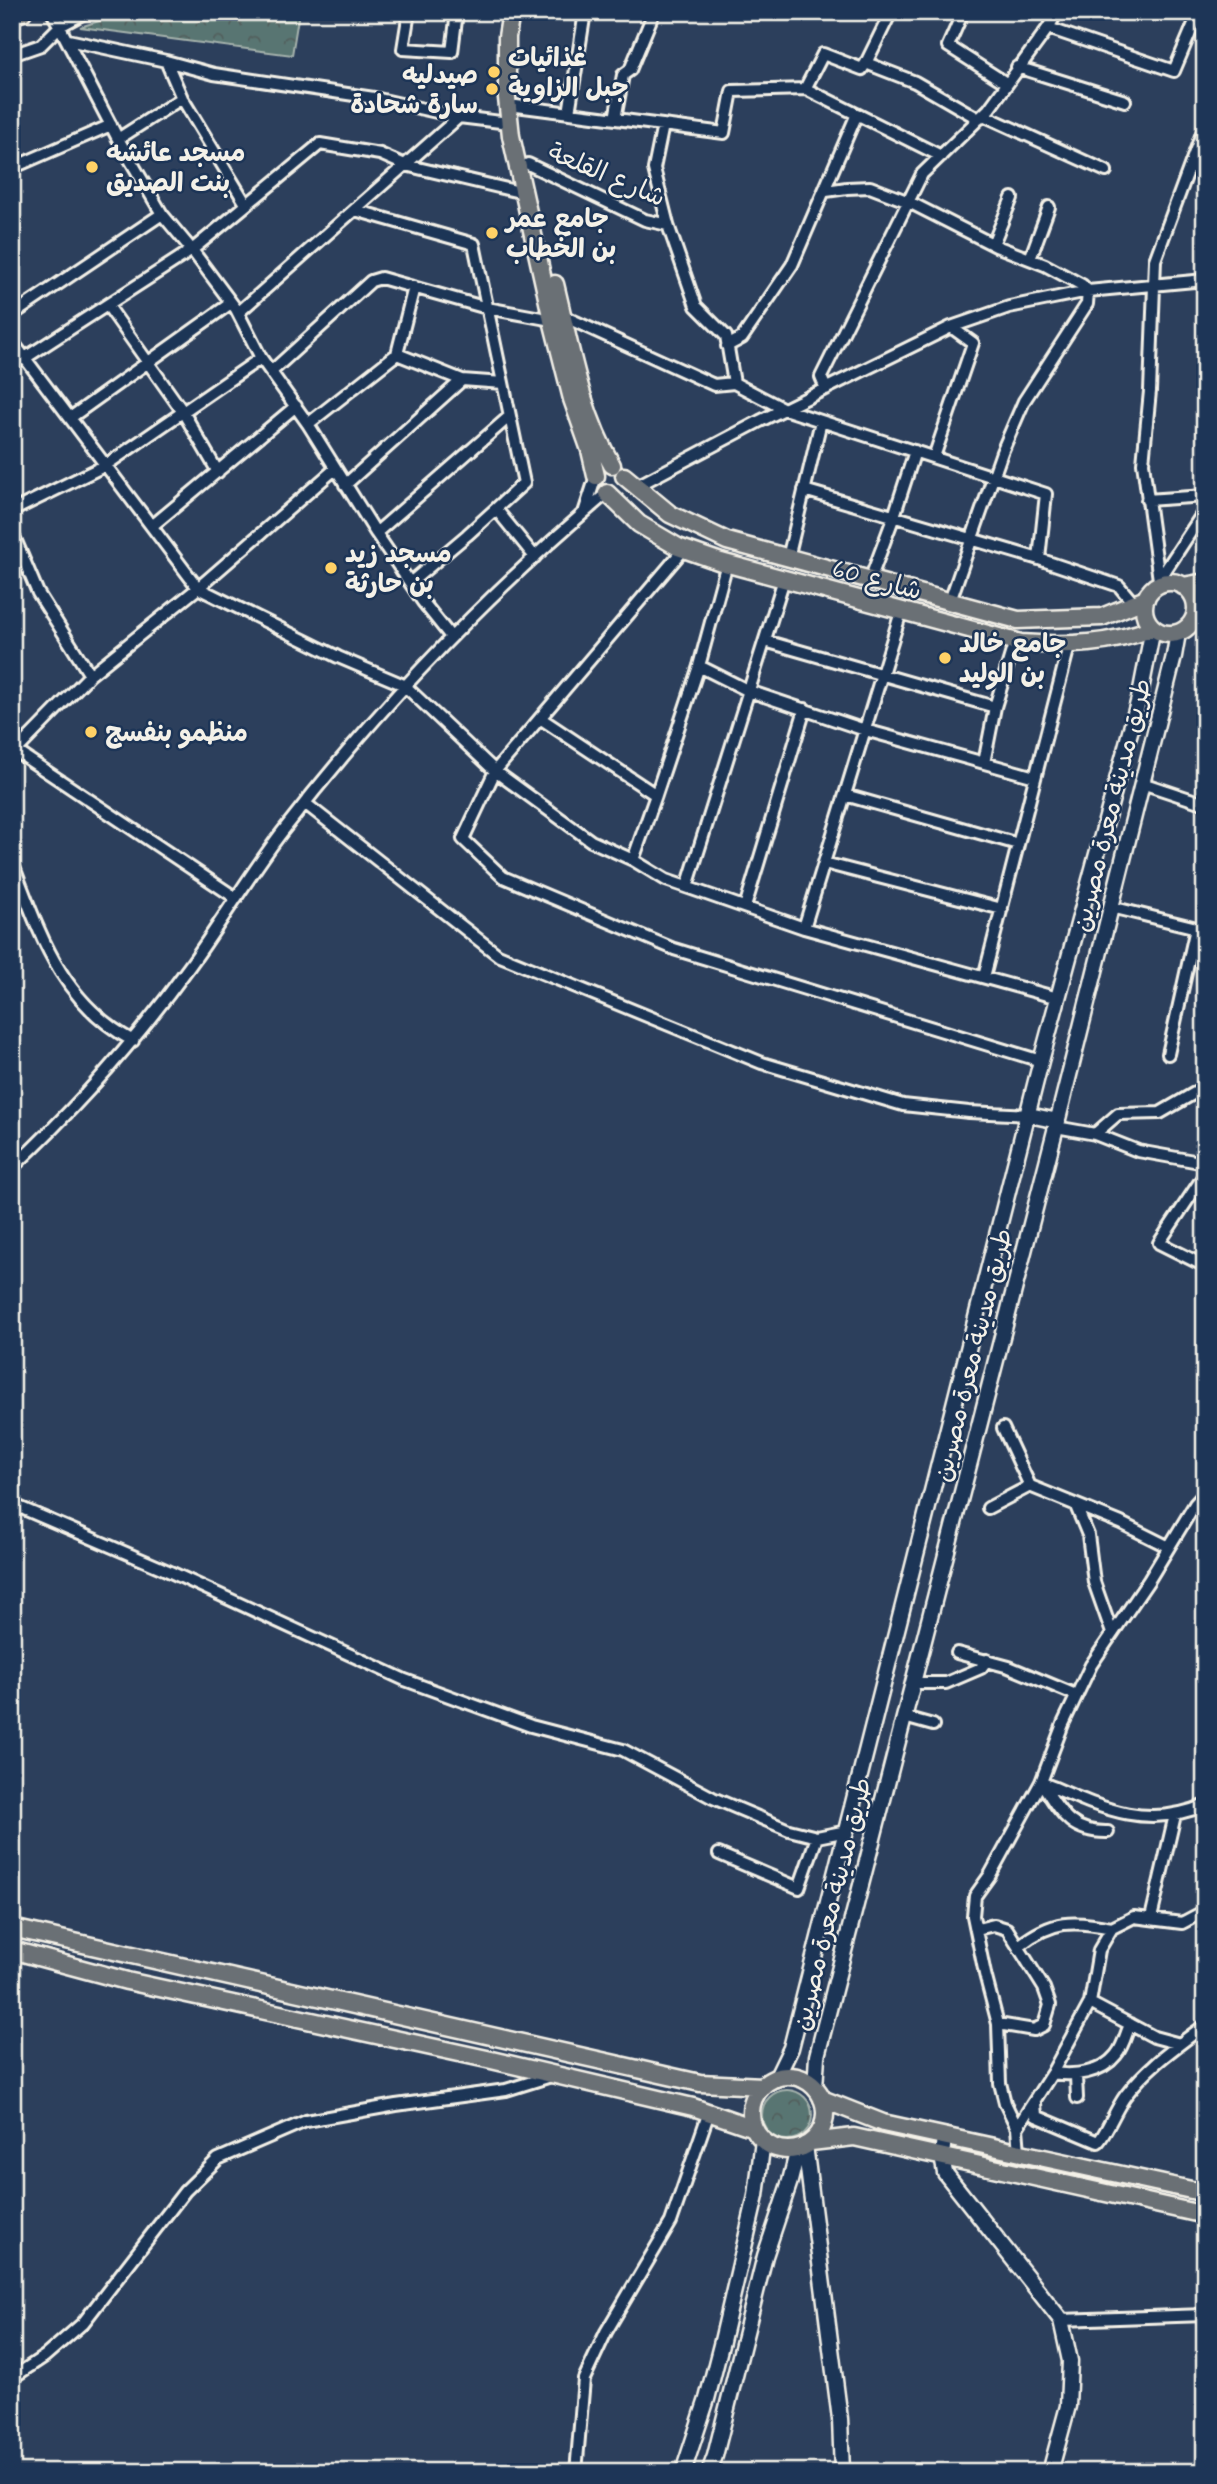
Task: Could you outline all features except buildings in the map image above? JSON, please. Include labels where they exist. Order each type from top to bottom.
[{"type":"main road","points":[[12,16],[23,12]]},
{"type":"main road","name":"شارع 60","points":[[511,12],[507,37],[509,123],[524,192],[557,318],[587,413],[601,448],[624,476],[670,514],[716,536],[1018,620],[1102,617],[1147,594]]},
{"type":"main road","name":"شارع 60","points":[[519,12],[516,37],[516,106],[572,399],[596,476]]},
{"type":"main road","points":[[602,467],[624,476],[622,487],[612,493],[598,486],[596,476],[602,467]]},
{"type":"main road","name":"شارع 60","points":[[607,492],[639,523],[684,549],[727,564],[1015,641],[1069,646],[1130,637],[1153,628]]},
{"type":"main road","points":[[1183,586],[1195,600],[1200,614],[1178,633],[1164,634],[1153,628],[1145,616],[1147,594],[1166,583],[1183,586],[1205,582]]},
{"type":"main road","points":[[1102,617],[1107,641]]},
{"type":"main road","name":"طريق مدينة معرة مصرين","points":[[770,2082],[791,2048],[1041,1061],[1140,695],[1153,628]]},
{"type":"main road","name":"طريق مدينة معرة مصرين","points":[[818,2094],[817,2056],[1057,1124],[1178,633]]},
{"type":"main road","points":[[1029,1115],[1057,1124]]},
{"type":"main road","points":[[12,1928],[700,2083],[770,2082],[797,2078],[818,2094],[883,2123],[1205,2193]]},
{"type":"main road","points":[[12,1950],[127,1981],[709,2112],[759,2134],[781,2149],[854,2137],[1205,2215]]},
{"type":"main road","points":[[683,2472],[707,2399],[756,2196],[759,2134],[751,2117],[752,2106],[756,2095],[770,2082]]},
{"type":"main road","points":[[709,2472],[765,2256],[804,2145],[823,2124],[825,2111],[818,2094]]},
{"type":"main road","points":[[944,2137],[943,2166],[949,2178],[1061,2320],[1070,2361],[1068,2406],[1050,2472]]},
{"type":"main road","points":[[804,2145],[840,2419],[842,2472]]},
{"type":"street","points":[[52,12],[118,139],[162,214],[232,303],[261,358],[308,424],[410,583],[451,637]]},
{"type":"street","points":[[12,55],[41,45],[60,26],[86,12]]},
{"type":"street","points":[[409,12],[403,49],[452,52],[457,12]]},
{"type":"street","points":[[569,113],[585,12]]},
{"type":"street","points":[[615,119],[623,75],[630,70],[654,12]]},
{"type":"street","points":[[805,89],[823,54],[862,69],[891,12]]},
{"type":"street","points":[[963,12],[948,46],[1006,83]]},
{"type":"street","points":[[826,388],[821,377],[922,174],[981,117],[1057,12]]},
{"type":"street","points":[[1048,28],[1174,71],[1199,12]]},
{"type":"street","points":[[68,40],[214,74],[374,98],[459,117],[509,123]]},
{"type":"street","points":[[166,61],[182,98],[246,204]]},
{"type":"street","points":[[866,63],[915,82],[981,117],[1106,171]]},
{"type":"street","points":[[1017,68],[1125,101]]},
{"type":"street","name":"شارع القلعة","points":[[516,106],[724,133],[733,91],[805,89],[941,156]]},
{"type":"street","points":[[118,139],[182,98]]},
{"type":"street","points":[[727,346],[742,338],[792,265],[857,114]]},
{"type":"street","points":[[238,313],[459,117]]},
{"type":"street","points":[[12,168],[111,125]]},
{"type":"street","points":[[663,125],[654,169],[668,225],[696,306],[726,336],[734,383]]},
{"type":"street","points":[[1147,594],[1147,500],[1143,463],[1150,391],[1155,260],[1205,125]]},
{"type":"street","points":[[12,362],[25,358],[192,250],[320,144],[380,153],[405,165],[524,192]]},
{"type":"street","name":"شارع القلعة","points":[[528,164],[645,220],[668,225]]},
{"type":"street","points":[[825,191],[870,187],[909,202],[993,244],[1030,259],[1082,285],[1088,291],[1087,304],[1024,401],[1002,452],[950,601]]},
{"type":"street","points":[[993,244],[1012,198]]},
{"type":"street","points":[[1030,259],[1049,207]]},
{"type":"street","points":[[355,210],[474,244],[524,482],[410,583]]},
{"type":"street","points":[[12,315],[162,214]]},
{"type":"street","points":[[272,371],[371,281],[381,278],[487,308],[557,318],[714,385],[734,383],[784,409],[1046,494],[1039,559]]},
{"type":"street","points":[[624,476],[784,409],[951,327],[1009,306],[1088,291],[1205,280]]},
{"type":"street","points":[[308,424],[397,354],[414,287]]},
{"type":"street","points":[[70,418],[232,303]]},
{"type":"street","points":[[108,306],[183,412],[218,472]]},
{"type":"street","points":[[934,457],[973,343],[951,327]]},
{"type":"street","points":[[12,341],[198,588],[338,657],[404,685],[495,771],[591,841],[634,860],[666,880],[804,928],[1058,999]]},
{"type":"street","points":[[397,354],[462,380],[503,383]]},
{"type":"street","points":[[12,511],[106,465],[261,358]]},
{"type":"street","points":[[345,485],[462,380]]},
{"type":"street","points":[[152,526],[296,406]]},
{"type":"street","points":[[376,533],[510,416]]},
{"type":"street","points":[[788,558],[821,421]]},
{"type":"street","points":[[870,580],[915,451]]},
{"type":"street","points":[[236,898],[14,753],[90,674],[198,588],[335,469]]},
{"type":"street","points":[[584,512],[596,476]]},
{"type":"street","points":[[804,490],[1039,559],[1147,594]]},
{"type":"street","points":[[12,1168],[71,1110],[133,1041],[188,968],[282,832],[404,685],[535,557],[607,492]]},
{"type":"street","points":[[1147,500],[1205,496]]},
{"type":"street","points":[[496,509],[535,557]]},
{"type":"street","points":[[1147,594],[1205,510]]},
{"type":"street","points":[[12,532],[38,593],[90,674]]},
{"type":"street","points":[[684,549],[495,771],[463,839],[503,877],[674,949],[1041,1061]]},
{"type":"street","points":[[634,860],[699,666],[727,564]]},
{"type":"street","points":[[687,887],[784,579]]},
{"type":"street","points":[[804,928],[901,612]]},
{"type":"street","points":[[765,641],[995,707]]},
{"type":"street","points":[[984,763],[995,707],[1015,641]]},
{"type":"street","points":[[984,977],[1069,646]]},
{"type":"street","points":[[699,666],[749,691],[865,730],[1035,777]]},
{"type":"street","points":[[744,907],[805,709]]},
{"type":"street","points":[[540,718],[656,795]]},
{"type":"street","points":[[1142,783],[1205,804]]},
{"type":"street","points":[[845,794],[1018,844]]},
{"type":"street","points":[[306,804],[498,955],[762,1063],[903,1105],[1029,1115]]},
{"type":"street","points":[[12,862],[46,950],[63,978],[95,1014],[133,1041]]},
{"type":"street","points":[[824,863],[1002,909]]},
{"type":"street","points":[[1111,907],[1200,929],[1168,1054]]},
{"type":"street","points":[[1095,1134],[1118,1114],[1165,1111],[1205,1087]]},
{"type":"street","points":[[1057,1124],[1095,1134],[1131,1149],[1205,1163]]},
{"type":"street","points":[[1203,1181],[1159,1243],[1197,1262],[1205,1262]]},
{"type":"street","points":[[1003,1428],[1030,1486],[1121,1523],[1169,1547]]},
{"type":"street","points":[[988,1508],[1030,1486]]},
{"type":"street","points":[[1019,2152],[1017,2128],[1005,2103],[1000,2083],[998,2024],[973,1916],[975,1896],[990,1875],[1041,1782],[1063,1724],[1090,1665],[1195,1504],[1205,1493]]},
{"type":"street","points":[[12,1504],[300,1630],[405,1680],[531,1726],[623,1750],[713,1798],[789,1830],[817,1838],[847,1831]]},
{"type":"street","points":[[1076,1506],[1088,1535],[1094,1582],[1112,1633]]},
{"type":"street","points":[[957,1653],[987,1660],[1076,1695]]},
{"type":"street","points":[[913,1683],[946,1684],[981,1668],[987,1660]]},
{"type":"street","points":[[904,1717],[933,1726]]},
{"type":"street","points":[[1041,1782],[1100,1807],[1136,1816],[1156,1818],[1175,1815],[1205,1805]]},
{"type":"street","points":[[1041,1782],[1071,1823],[1086,1830],[1108,1832]]},
{"type":"street","points":[[1151,1918],[1175,1815]]},
{"type":"street","points":[[719,1854],[799,1888],[817,1838]]},
{"type":"street","points":[[1017,2128],[1052,2073],[1090,2003],[1099,1950],[1112,1928],[1134,1917],[1182,1923],[1199,1914]]},
{"type":"street","points":[[1020,1945],[1046,1928],[1062,1924],[1080,1922],[1112,1928]]},
{"type":"street","points":[[977,1928],[994,1925],[1007,1929],[1020,1945],[1044,1988],[1050,2005],[1044,2025],[1034,2031],[998,2024]]},
{"type":"street","points":[[1090,2003],[1154,2036],[1180,2044]]},
{"type":"street","points":[[1052,2073],[1076,2076],[1104,2065],[1114,2058],[1130,2024]]},
{"type":"street","points":[[1035,2101],[1036,2116],[1098,2142],[1102,2140],[1112,2115],[1125,2096],[1149,2068],[1205,2025]]},
{"type":"street","points":[[12,2378],[76,2331],[185,2191],[218,2160],[306,2121],[506,2090],[554,2075]]},
{"type":"street","points":[[1076,2076],[1077,2098]]},
{"type":"street","points":[[576,2472],[584,2379],[606,2332],[671,2222],[709,2112]]},
{"type":"street","points":[[1061,2320],[1205,2315]]},
{"type":"green space","points":[[127,12],[299,12],[292,55],[80,27]]},
{"type":"green space","points":[[787,2090],[805,2097],[812,2115],[805,2133],[787,2140],[769,2133],[762,2115],[769,2097]]},
{"type":"place","name":"غذائيات جبل الزاوية","points":[[494,72]]},
{"type":"place","name":"صيدليه سارة شحادة","points":[[492,89]]},
{"type":"place","name":"مسجد عائشه بنت الصديق","points":[[92,167]]},
{"type":"place","name":"جامع عمر بن الخطاب","points":[[492,233]]},
{"type":"place","name":"مسجد زيد بن حارثة","points":[[331,568]]},
{"type":"place","name":"جامع خالد بن الوليد","points":[[945,658]]},
{"type":"place","name":"منظمو بنفسج","points":[[91,732]]}]
